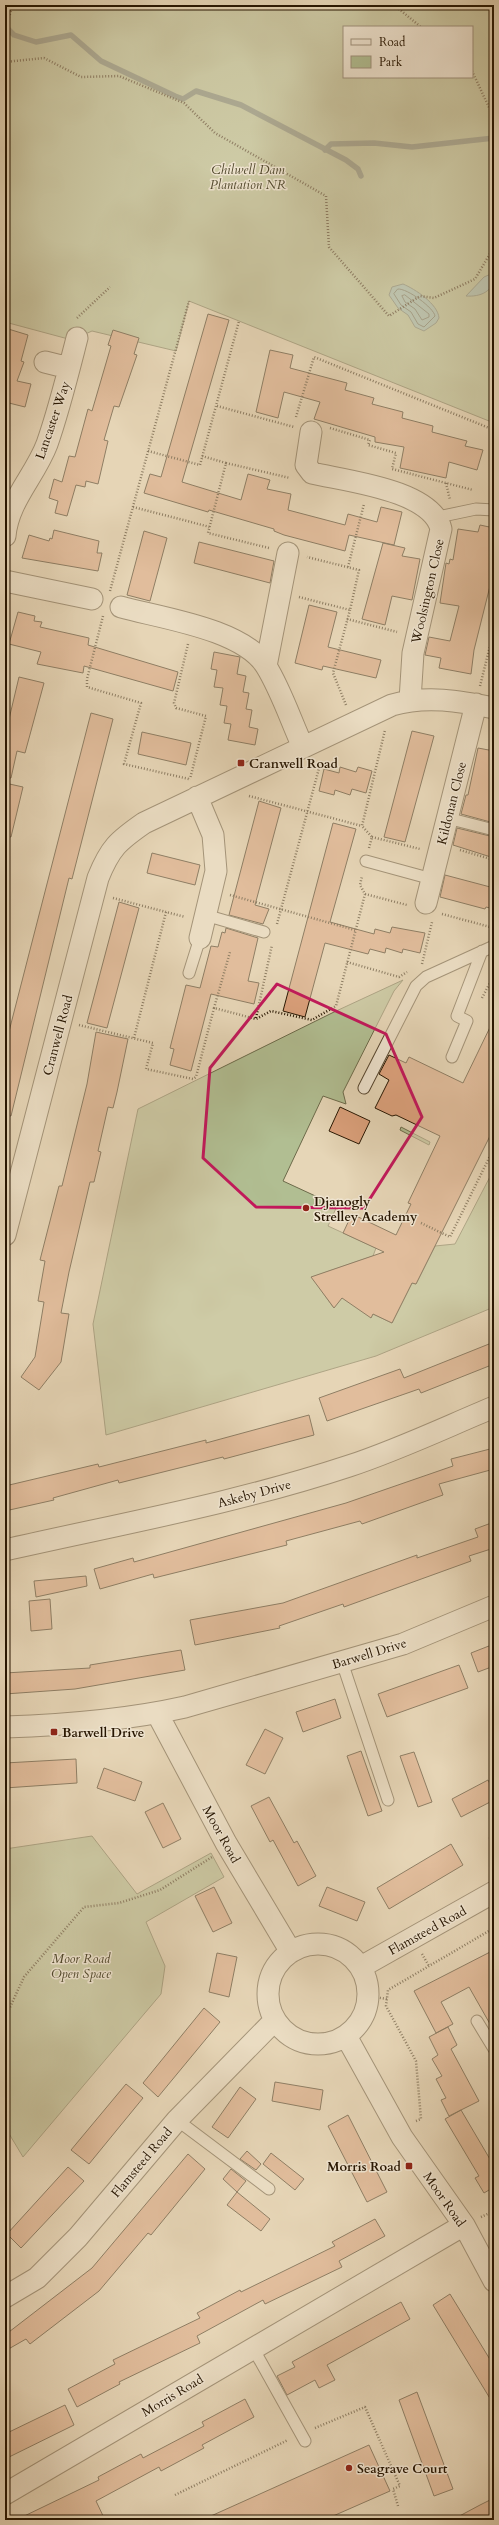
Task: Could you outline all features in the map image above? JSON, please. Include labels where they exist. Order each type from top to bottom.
[{"type":"street","name":"Lancaster Way","points":[[5,536],[10,499],[34,471],[46,444],[77,338]]},
{"type":"street","name":"Lancaster Way","points":[[45,362],[69,368]]},
{"type":"street","points":[[312,428],[306,466],[312,473],[410,496],[438,517]]},
{"type":"street","name":"Woolsington Close","points":[[410,700],[417,638],[441,529],[438,517]]},
{"type":"street","points":[[266,666],[279,592],[288,553]]},
{"type":"street","points":[[5,581],[107,603],[193,626],[238,643],[252,651],[266,666],[303,747]]},
{"type":"street","name":"Cranwell Road","points":[[5,1235],[95,893],[105,859],[118,841],[194,788],[303,747],[392,705],[410,700],[448,700],[485,706]]},
{"type":"street","name":"Kildonan Close","points":[[428,908],[432,879],[447,818],[485,706]]},
{"type":"street","points":[[194,788],[212,835],[216,871],[203,925]]},
{"type":"street","name":"Askeby Drive","points":[[5,1550],[136,1522],[311,1478],[384,1454],[494,1407]]},
{"type":"street","name":"Barwell Drive","points":[[5,1727],[46,1726],[158,1713],[403,1644],[494,1606]]},
{"type":"street","name":"Moor Road","points":[[158,1713],[228,1847],[291,1952]]},
{"type":"street","name":"Flamsteed Road","points":[[361,1967],[494,1892]]},
{"type":"street","points":[[325,1944],[349,1954],[361,1967],[368,1988],[377,1998],[364,2016],[346,2036],[330,2043],[303,2043],[293,2039],[274,2021],[267,2000],[268,1982],[271,1973],[282,1958],[291,1952],[307,1945],[325,1944]]},
{"type":"street","name":"Flamsteed Road","points":[[5,2297],[37,2278],[78,2237],[177,2120],[274,2021]]},
{"type":"street","name":"Moor Road","points":[[346,2036],[399,2132],[464,2225],[494,2281]]},
{"type":"street","name":"Morris Road","points":[[5,2494],[464,2225]]},
{"type":"lane","points":[[438,517],[476,509],[494,510]]},
{"type":"lane","points":[[447,818],[494,830]]},
{"type":"lane","points":[[366,861],[432,879]]},
{"type":"lane","points":[[189,973],[203,925],[264,932]]},
{"type":"lane","points":[[364,1088],[416,986],[426,977],[494,946]]},
{"type":"lane","points":[[452,1057],[467,1021],[457,1016],[482,951]]},
{"type":"lane","points":[[342,1662],[388,1800]]},
{"type":"lane","points":[[477,2021],[494,2048]]},
{"type":"lane","points":[[177,2120],[269,2188]]},
{"type":"lane","points":[[253,2348],[305,2441]]},
{"type":"path","points":[[5,29],[13,5]]},
{"type":"path","points":[[394,5],[420,26]]},
{"type":"path","points":[[5,62],[44,58],[81,77],[119,76],[184,102],[215,133],[326,196],[330,247],[389,316],[420,296],[434,298],[475,279],[494,247]]},
{"type":"path","points":[[473,74],[494,118]]},
{"type":"path","points":[[77,338],[77,318],[110,287]]},
{"type":"path","points":[[189,301],[86,679],[87,687],[141,703],[124,764],[194,788],[206,716],[176,708],[174,703],[193,626]]},
{"type":"path","points":[[148,451],[200,465],[239,321]]},
{"type":"path","points":[[312,428],[296,418],[314,356],[494,430]]},
{"type":"path","points":[[217,406],[370,440],[368,445],[396,453],[392,469],[473,490]]},
{"type":"path","points":[[202,456],[289,478],[310,470]]},
{"type":"path","points":[[226,463],[208,533],[359,570],[333,673],[340,693],[356,722]]},
{"type":"path","points":[[348,567],[368,486]]},
{"type":"path","points":[[133,507],[210,527]]},
{"type":"path","points":[[279,592],[350,610]]},
{"type":"path","points":[[347,619],[417,638]]},
{"type":"path","points":[[485,706],[494,630]]},
{"type":"path","points":[[276,930],[306,811],[328,736]]},
{"type":"path","points":[[247,795],[362,826]]},
{"type":"path","points":[[372,837],[494,860]]},
{"type":"path","points":[[212,890],[355,930]]},
{"type":"path","points":[[95,893],[166,912],[203,925]]},
{"type":"path","points":[[364,894],[428,908],[494,928],[490,934]]},
{"type":"path","points":[[428,908],[421,966],[428,963]]},
{"type":"path","points":[[134,1038],[166,912]]},
{"type":"path","points":[[256,1019],[272,944]]},
{"type":"path","points":[[61,1021],[153,1043],[146,1069],[193,1079],[196,1077],[230,952]]},
{"type":"path","points":[[346,962],[399,977],[410,971]]},
{"type":"path","points":[[214,1008],[256,1019],[271,1011],[312,1020],[336,1006]]},
{"type":"path","points":[[421,1223],[450,1237],[494,1148]]},
{"type":"path","points":[[494,1824],[491,1827],[490,1838],[494,1847]]},
{"type":"path","points":[[5,2018],[24,1977],[84,1907],[119,1903],[160,1890],[228,1847]]},
{"type":"path","points":[[399,2132],[421,2118],[416,2061],[386,2006],[377,1998],[388,1990],[494,1928]]},
{"type":"highlighted area","points":[[277,984],[386,1034],[422,1117],[364,1208],[256,1207],[203,1158],[210,1068]]},
{"type":"green space","name":"Chilwell Dam Plantation NR","points":[[5,5],[494,5],[494,423],[189,301],[176,351],[92,331],[72,340],[5,322]]},
{"type":"green space","name":"Djanogly Strelley Academy","points":[[403,980],[394,991],[343,1092],[346,1104],[323,1096],[283,1181],[337,1206],[328,1226],[376,1248],[373,1256],[312,1277],[333,1307],[346,1294],[371,1317],[373,1314],[392,1323],[412,1283],[416,1284],[435,1246],[455,1244],[494,1169],[494,1307],[376,1356],[106,1435],[93,1324],[138,1109],[334,1012]]},
{"type":"green space","points":[[401,1127],[430,1142],[429,1145],[400,1130]]},
{"type":"green space","name":"Moor Road Open Space","points":[[92,1836],[137,1894],[211,1853],[224,1877],[146,1922],[165,1966],[161,1994],[23,2157],[5,2127],[5,1849]]},
{"type":"water","points":[[491,274],[494,275],[492,286],[489,289],[476,296],[466,296],[484,277]]},
{"type":"water","points":[[403,284],[414,289],[430,302],[438,313],[439,318],[436,323],[424,331],[415,327],[408,315],[398,308],[389,295],[392,287]]},
{"type":"building","points":[[208,314],[229,320],[182,482],[241,500],[248,474],[270,480],[267,489],[291,494],[288,510],[345,525],[348,514],[377,522],[381,507],[402,512],[394,545],[349,535],[345,551],[284,535],[274,531],[274,529],[209,510],[208,512],[144,493],[150,474],[161,477]]},
{"type":"building","points":[[5,328],[28,335],[21,361],[24,362],[17,381],[31,384],[25,407],[9,403],[5,408]]},
{"type":"building","points":[[113,330],[139,338],[134,354],[137,355],[119,407],[114,406],[104,440],[108,441],[98,484],[86,481],[85,487],[76,485],[67,516],[55,513],[58,501],[49,498],[54,479],[62,482],[69,456],[75,457],[88,409],[92,411],[111,346],[108,345]]},
{"type":"building","points":[[270,350],[293,355],[290,368],[347,383],[345,390],[374,398],[372,404],[403,412],[402,418],[433,426],[432,432],[467,441],[465,446],[483,450],[477,470],[449,462],[446,478],[400,468],[404,447],[375,442],[375,437],[314,419],[320,402],[284,392],[278,418],[256,412]]},
{"type":"building","points":[[480,525],[494,528],[494,570],[474,650],[471,674],[439,668],[441,658],[425,655],[429,637],[450,641],[459,606],[440,603],[446,563],[449,564],[450,559],[453,560],[458,529],[478,532]]},
{"type":"building","points":[[54,530],[99,541],[97,553],[102,553],[98,571],[22,558],[29,535],[49,541],[50,538],[52,539]]},
{"type":"building","points":[[144,531],[167,538],[150,601],[127,595]]},
{"type":"building","points":[[199,542],[274,561],[270,583],[194,563]]},
{"type":"building","points":[[383,543],[405,548],[402,556],[420,559],[412,600],[392,596],[385,625],[362,619]]},
{"type":"building","points":[[309,605],[337,612],[328,647],[381,660],[376,678],[323,666],[322,670],[295,663]]},
{"type":"building","points":[[18,612],[35,616],[34,621],[42,622],[40,627],[89,638],[88,645],[178,672],[173,691],[84,666],[83,673],[37,664],[41,652],[9,644]]},
{"type":"building","points":[[214,652],[240,657],[237,674],[246,676],[243,692],[249,693],[246,709],[252,710],[249,727],[258,729],[255,745],[228,740],[231,724],[224,723],[227,706],[220,705],[223,688],[214,687],[217,670],[211,669]]},
{"type":"building","points":[[19,677],[44,683],[25,753],[17,751],[11,778],[5,778],[5,736]]},
{"type":"building","points":[[91,713],[113,719],[72,879],[69,878],[11,1116],[5,1115],[5,1047]]},
{"type":"building","points":[[412,731],[434,736],[405,842],[384,837]]},
{"type":"building","points":[[142,732],[191,743],[186,765],[138,754]]},
{"type":"building","points":[[478,748],[494,751],[494,823],[461,814],[466,795],[468,795]]},
{"type":"building","points":[[340,767],[356,772],[358,767],[372,771],[366,793],[352,789],[350,795],[335,790],[334,795],[319,791],[324,769],[339,773]]},
{"type":"building","points":[[5,783],[23,787],[11,837],[5,836]]},
{"type":"building","points":[[259,801],[281,808],[255,905],[269,909],[263,924],[229,915]]},
{"type":"building","points":[[333,823],[356,829],[330,922],[374,934],[375,929],[390,933],[392,927],[425,933],[420,953],[403,949],[402,953],[386,948],[385,953],[370,949],[368,954],[325,943],[305,1017],[283,1011]]},
{"type":"building","points":[[457,828],[494,837],[494,858],[453,845]]},
{"type":"building","points":[[152,853],[200,865],[195,885],[147,873]]},
{"type":"building","points":[[445,875],[494,888],[494,909],[486,907],[485,909],[440,897]]},
{"type":"building","points":[[119,902],[139,908],[107,1028],[87,1023]]},
{"type":"building","points":[[226,928],[258,938],[248,981],[259,983],[254,1004],[211,994],[191,1071],[170,1065],[174,1049],[170,1048],[186,985],[200,988],[211,946],[218,947],[222,932],[225,933]]},
{"type":"building","points":[[494,1019],[494,1128],[416,1284],[412,1283],[392,1323],[373,1314],[371,1318],[342,1298],[334,1308],[311,1277],[384,1252],[343,1233],[352,1214],[396,1235],[411,1204],[408,1203],[440,1136],[396,1115],[392,1116],[375,1108],[389,1080],[379,1074],[389,1055],[406,1063],[409,1057],[463,1083]]},
{"type":"building","points":[[96,1032],[128,1039],[113,1108],[108,1107],[98,1151],[101,1152],[94,1182],[90,1182],[69,1272],[61,1313],[69,1314],[61,1362],[39,1390],[21,1377],[35,1357],[44,1302],[38,1301],[45,1261],[40,1260],[59,1186],[62,1186],[87,1084]]},
{"type":"building","points":[[340,1107],[370,1121],[359,1144],[329,1131]]},
{"type":"building","points":[[494,1342],[494,1364],[421,1393],[419,1389],[327,1421],[319,1398],[400,1369],[404,1378]]},
{"type":"building","points":[[309,1415],[314,1435],[224,1459],[223,1457],[119,1483],[118,1480],[53,1498],[54,1500],[5,1511],[5,1486],[98,1464],[99,1467],[206,1440],[206,1443]]},
{"type":"building","points":[[490,1449],[494,1469],[439,1484],[443,1495],[362,1524],[360,1521],[286,1541],[287,1545],[154,1578],[153,1574],[100,1589],[94,1569],[133,1558],[134,1562],[346,1503],[453,1466],[451,1459]]},
{"type":"building","points":[[494,1522],[494,1548],[469,1556],[471,1561],[344,1607],[343,1604],[279,1626],[280,1628],[195,1645],[190,1620],[283,1603],[417,1555],[417,1558],[478,1537],[475,1529]]},
{"type":"building","points":[[86,1576],[87,1586],[36,1597],[34,1581]]},
{"type":"building","points":[[50,1599],[52,1629],[31,1631],[29,1601]]},
{"type":"building","points":[[494,1644],[494,1666],[478,1672],[471,1653]]},
{"type":"building","points":[[181,1650],[185,1670],[75,1689],[5,1694],[5,1673],[90,1668],[90,1665]]},
{"type":"building","points":[[459,1665],[468,1688],[387,1717],[378,1694]]},
{"type":"building","points":[[335,1699],[341,1718],[303,1732],[296,1712]]},
{"type":"building","points":[[265,1729],[283,1738],[265,1774],[246,1765]]},
{"type":"building","points":[[361,1751],[382,1811],[368,1816],[347,1756]]},
{"type":"building","points":[[414,1752],[432,1802],[418,1807],[400,1756]]},
{"type":"building","points":[[76,1759],[77,1783],[5,1788],[5,1763]]},
{"type":"building","points":[[104,1768],[142,1782],[135,1801],[97,1788]]},
{"type":"building","points":[[488,1780],[494,1792],[494,1800],[461,1817],[452,1799]]},
{"type":"building","points":[[269,1797],[294,1843],[297,1841],[316,1876],[298,1886],[273,1840],[270,1842],[251,1806]]},
{"type":"building","points":[[163,1803],[181,1839],[163,1848],[145,1812]]},
{"type":"building","points":[[451,1844],[463,1865],[389,1909],[377,1888]]},
{"type":"building","points":[[214,1887],[232,1923],[213,1932],[195,1896]]},
{"type":"building","points":[[327,1887],[365,1902],[357,1921],[319,1906]]},
{"type":"building","points":[[494,1950],[494,2031],[469,1987],[441,2002],[453,2024],[436,2033],[414,1991]]},
{"type":"building","points":[[217,1953],[237,1957],[229,1997],[209,1992]]},
{"type":"building","points":[[204,2008],[220,2022],[158,2097],[143,2083]]},
{"type":"building","points":[[448,2027],[457,2045],[451,2049],[479,2101],[449,2116],[441,2100],[446,2098],[436,2079],[442,2076],[432,2059],[438,2055],[429,2037]]},
{"type":"building","points":[[275,2082],[323,2090],[320,2110],[272,2101]]},
{"type":"building","points":[[126,2084],[143,2098],[89,2164],[71,2150]]},
{"type":"building","points":[[240,2087],[256,2099],[228,2138],[212,2127]]},
{"type":"building","points":[[461,2110],[494,2166],[494,2197],[489,2190],[484,2193],[475,2178],[479,2176],[445,2119]]},
{"type":"building","points":[[348,2115],[387,2192],[367,2202],[328,2126]]},
{"type":"building","points":[[247,2151],[261,2164],[256,2170],[240,2159]]},
{"type":"building","points":[[271,2153],[304,2179],[295,2190],[263,2164]]},
{"type":"building","points":[[188,2154],[205,2169],[151,2235],[148,2233],[99,2291],[30,2344],[26,2339],[5,2351],[5,2335],[92,2268]]},
{"type":"building","points":[[68,2167],[84,2181],[21,2248],[7,2234]]},
{"type":"building","points":[[231,2169],[246,2181],[237,2192],[223,2179]]},
{"type":"building","points":[[237,2192],[270,2219],[261,2231],[227,2205]]},
{"type":"building","points":[[375,2219],[385,2236],[339,2261],[342,2267],[265,2304],[263,2300],[197,2336],[200,2343],[119,2382],[120,2384],[77,2407],[68,2389],[115,2364],[113,2360],[200,2318],[197,2313],[240,2290],[241,2292],[335,2246],[332,2242]]},
{"type":"building","points":[[450,2294],[494,2366],[494,2405],[433,2305]]},
{"type":"building","points":[[401,2302],[410,2319],[327,2365],[335,2380],[319,2388],[315,2380],[287,2395],[277,2376],[295,2367],[292,2362]]},
{"type":"building","points":[[417,2392],[453,2489],[434,2496],[399,2400]]},
{"type":"building","points":[[245,2399],[254,2417],[202,2445],[204,2448],[161,2471],[159,2467],[96,2501],[105,2520],[16,2520],[99,2480],[98,2477],[141,2454],[143,2458],[204,2426],[202,2422]]},
{"type":"building","points":[[65,2405],[74,2425],[5,2459],[5,2434]]},
{"type":"building","name":"Seagrave Court","points":[[369,2445],[390,2491],[324,2520],[202,2520]]},
{"type":"building","points":[[494,2498],[494,2520],[452,2520],[480,2505]]},
{"type":"waterway","points":[[5,26],[14,35],[36,42],[71,35],[101,61],[183,99],[196,91],[241,105],[346,160],[358,169],[361,176]]},
{"type":"waterway","points":[[325,150],[331,144],[374,143],[412,147],[494,138]]},
{"type":"place","name":"Cranwell Road","points":[[241,763]]},
{"type":"place","name":"Djanogly Strelley Academy","points":[[306,1208]]},
{"type":"place","name":"Barwell Drive","points":[[54,1732]]},
{"type":"place","name":"Morris Road","points":[[409,2166]]},
{"type":"place","name":"Seagrave Court","points":[[349,2468]]}]
